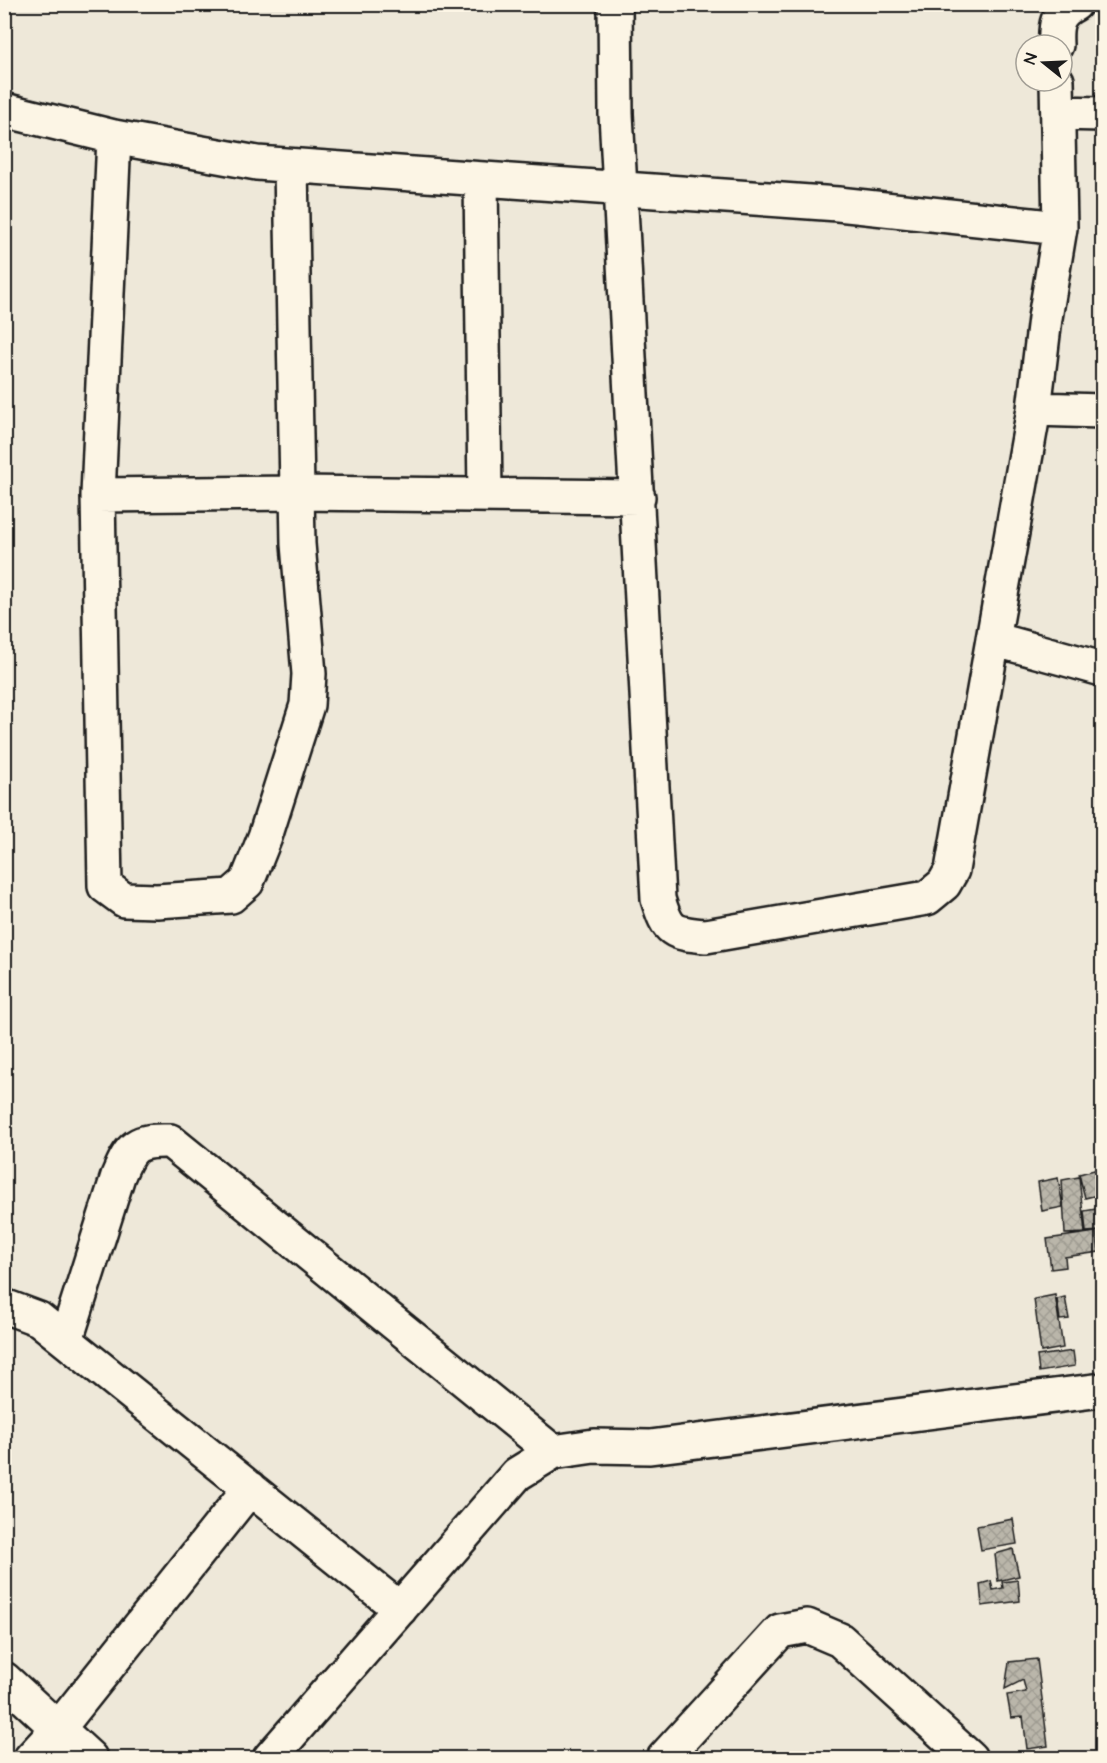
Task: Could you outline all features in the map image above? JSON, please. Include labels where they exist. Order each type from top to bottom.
[{"type":"street","points":[[615,4],[616,114],[658,899],[665,922],[680,933],[706,936],[927,898],[944,884],[952,870],[1034,409],[1045,318],[1060,228],[1057,93]]},
{"type":"street","points":[[1057,33],[1058,20],[1066,8],[1075,4]]},
{"type":"street","points":[[4,110],[114,137],[257,163],[838,204],[1060,228]]},
{"type":"street","points":[[1058,113],[1102,114]]},
{"type":"street","points":[[114,137],[98,495],[105,886],[124,900],[157,901],[231,896],[247,882],[265,837],[307,705],[309,674],[298,544],[291,166]]},
{"type":"street","points":[[481,180],[484,495]]},
{"type":"street","points":[[1034,409],[1102,411]]},
{"type":"street","points":[[98,495],[297,493],[638,497]]},
{"type":"street","points":[[993,639],[1102,669]]},
{"type":"street","points":[[66,1340],[127,1154],[146,1140],[170,1141],[553,1452]]},
{"type":"street","points":[[4,1306],[39,1318],[400,1609]]},
{"type":"street","points":[[270,1758],[517,1474],[553,1452],[594,1446],[650,1447],[1102,1390]]},
{"type":"street","points":[[31,1758],[58,1729],[250,1488]]},
{"type":"street","points":[[664,1758],[780,1631],[807,1626],[840,1640],[970,1758]]},
{"type":"street","points":[[4,1679],[90,1758]]},
{"type":"building","points":[[1102,1168],[1102,1194],[1085,1198],[1079,1174]]},
{"type":"building","points":[[1079,1177],[1085,1233],[1065,1234],[1062,1180]]},
{"type":"building","points":[[1058,1178],[1063,1207],[1042,1211],[1038,1182]]},
{"type":"building","points":[[1102,1208],[1102,1262],[1099,1231],[1086,1232],[1084,1211]]},
{"type":"building","points":[[1096,1232],[1099,1252],[1065,1257],[1066,1267],[1051,1269],[1047,1239]]},
{"type":"building","points":[[1055,1295],[1063,1348],[1041,1352],[1034,1299]]},
{"type":"building","points":[[1065,1297],[1069,1319],[1060,1320],[1057,1299]]},
{"type":"building","points":[[1073,1351],[1075,1366],[1039,1372],[1037,1356]]},
{"type":"building","points":[[1013,1519],[1017,1544],[981,1550],[977,1526]]},
{"type":"building","points":[[1013,1549],[1019,1576],[998,1581],[995,1554]]},
{"type":"building","points":[[1018,1580],[1020,1601],[982,1606],[980,1584],[991,1581],[993,1590],[1003,1588],[1002,1582]]},
{"type":"building","points":[[1037,1659],[1048,1746],[1027,1749],[1023,1717],[1011,1718],[1007,1695],[1026,1692],[1023,1680],[1005,1689],[1009,1662]]}]
